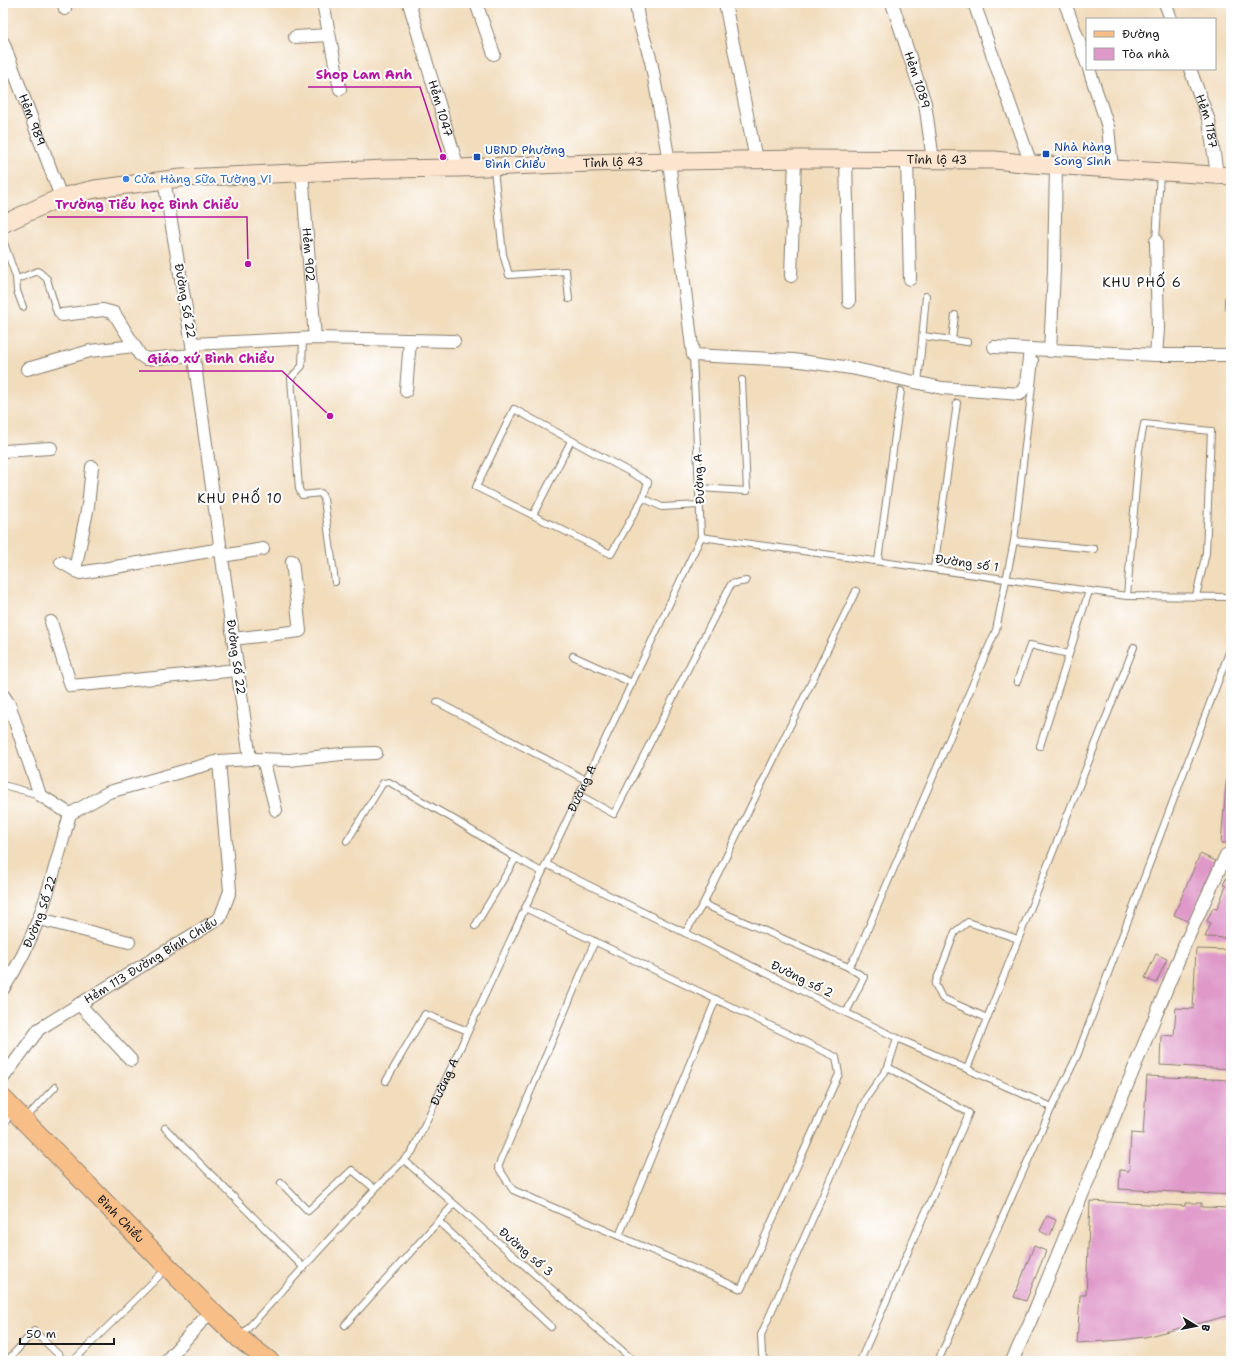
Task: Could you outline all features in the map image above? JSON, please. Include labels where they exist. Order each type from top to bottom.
[{"type":"main road","name":"Tỉnh lộ 43","points":[[3,224],[61,197],[95,189],[164,180],[385,168],[458,168],[669,161],[795,159],[995,160],[1056,166],[1224,175]]},
{"type":"main road","name":"Bình Chiểu","points":[[6,1109],[24,1120],[211,1311],[239,1338],[269,1361]]},
{"type":"street","points":[[323,3],[328,35],[340,88]]},
{"type":"street","name":"Hẻm 1047","points":[[409,3],[458,168]]},
{"type":"street","points":[[476,3],[494,54]]},
{"type":"street","name":"Đường A","points":[[636,3],[638,18],[650,60],[669,161],[693,355]]},
{"type":"street","points":[[725,3],[756,160]]},
{"type":"street","name":"Hẻm 1089","points":[[892,3],[924,103],[933,160]]},
{"type":"street","points":[[974,3],[1031,164]]},
{"type":"street","points":[[1065,3],[1086,61]]},
{"type":"street","points":[[1165,3],[1171,18]]},
{"type":"street","points":[[295,37],[328,35]]},
{"type":"street","name":"Hẻm 989","points":[[3,42],[61,197]]},
{"type":"street","points":[[1089,70],[1108,127],[1112,169]]},
{"type":"street","name":"Hẻm 1187","points":[[1190,70],[1209,121],[1224,175]]},
{"type":"street","points":[[791,276],[795,159]]},
{"type":"street","points":[[846,159],[849,302]]},
{"type":"street","points":[[907,160],[910,278]]},
{"type":"street","points":[[1050,351],[1054,270],[1056,166]]},
{"type":"street","name":"Hẻm 902","points":[[302,172],[309,339]]},
{"type":"street","name":"Đường Số 22","points":[[164,180],[193,350],[250,759]]},
{"type":"street","points":[[1156,241],[1158,329],[1156,355]]},
{"type":"street","points":[[1231,300],[1231,306]]},
{"type":"street","points":[[62,314],[103,310],[111,312],[116,316],[140,355],[146,359],[193,350],[309,339],[454,341]]},
{"type":"street","points":[[406,391],[410,340]]},
{"type":"street","points":[[27,369],[90,351],[134,346]]},
{"type":"street","points":[[994,347],[1050,351],[1156,355],[1231,355]]},
{"type":"street","points":[[693,355],[793,360],[850,368],[942,388],[1020,394],[1026,385],[1030,349]]},
{"type":"street","points":[[3,451],[51,448]]},
{"type":"street","points":[[75,570],[88,506],[92,467]]},
{"type":"street","points":[[60,562],[80,573],[221,552],[263,549]]},
{"type":"street","points":[[233,639],[301,630],[292,561]]},
{"type":"street","points":[[51,622],[71,686],[238,670]]},
{"type":"street","points":[[3,695],[9,704],[40,795],[70,814],[109,792],[219,761],[250,759],[290,760],[341,754],[376,753]]},
{"type":"street","points":[[263,759],[276,810]]},
{"type":"street","name":"Hẻm 113 Đường Bính Chiếu","points":[[3,1078],[39,1029],[220,918],[230,891],[219,761]]},
{"type":"street","name":"Đường Số 22","points":[[3,989],[24,954],[40,920],[70,814]]},
{"type":"street","points":[[1012,1361],[1030,1322],[1185,944],[1226,854]]},
{"type":"street","points":[[40,920],[130,942]]},
{"type":"street","points":[[79,1004],[131,1060]]},
{"type":"street","points":[[166,1361],[211,1311]]},
{"type":"lane","points":[[494,167],[503,254],[509,275],[566,271],[570,299]]},
{"type":"lane","points":[[1156,241],[1160,171]]},
{"type":"lane","points":[[3,240],[17,279],[18,291],[23,308]]},
{"type":"lane","points":[[17,279],[38,271],[44,275],[47,279],[57,313],[62,314]]},
{"type":"lane","points":[[918,384],[926,296]]},
{"type":"lane","points":[[952,340],[955,315]]},
{"type":"lane","points":[[922,336],[967,342]]},
{"type":"lane","points":[[309,339],[302,366],[291,378],[299,489],[302,495],[321,493],[324,499],[335,582]]},
{"type":"lane","name":"Đường A","points":[[239,1338],[412,1152],[525,908],[702,537],[693,355]]},
{"type":"lane","points":[[848,967],[857,954],[996,630],[1014,541],[1035,360]]},
{"type":"lane","points":[[699,488],[747,491],[742,380]]},
{"type":"lane","points":[[878,561],[901,391]]},
{"type":"lane","points":[[934,569],[957,403]]},
{"type":"lane","points":[[514,409],[571,441],[648,482],[643,498],[611,554],[476,488],[514,409]]},
{"type":"lane","points":[[1127,596],[1139,450],[1144,424],[1211,431],[1206,552],[1196,596]]},
{"type":"lane","points":[[533,516],[571,441]]},
{"type":"lane","points":[[643,498],[662,507],[700,505]]},
{"type":"lane","name":"Đường số 1","points":[[702,537],[1127,596],[1231,597]]},
{"type":"lane","points":[[1014,541],[1094,549]]},
{"type":"lane","points":[[579,795],[614,814],[731,584],[746,581]]},
{"type":"lane","points":[[685,933],[703,904],[856,591]]},
{"type":"lane","points":[[1040,746],[1089,591]]},
{"type":"lane","points":[[1017,682],[1030,645],[1069,654]]},
{"type":"lane","points":[[967,1069],[1134,647]]},
{"type":"lane","points":[[938,1361],[1052,1107],[1077,1056],[1231,647]]},
{"type":"lane","points":[[573,656],[632,683]]},
{"type":"lane","points":[[437,702],[586,780]]},
{"type":"lane","points":[[347,841],[383,784],[389,782],[542,872]]},
{"type":"lane","points":[[3,785],[40,795]]},
{"type":"lane","points":[[475,926],[516,858]]},
{"type":"lane","name":"Đường số 2","points":[[546,864],[897,1038],[1052,1107]]},
{"type":"lane","points":[[703,904],[848,967],[864,977],[846,1013]]},
{"type":"lane","points":[[525,908],[595,941],[836,1057],[839,1074],[741,1289],[513,1190],[498,1166],[595,941]]},
{"type":"lane","points":[[988,1018],[942,998],[935,984],[955,932],[968,922],[1018,940]]},
{"type":"lane","points":[[619,1236],[716,999]]},
{"type":"lane","points":[[386,1081],[425,1014],[468,1031]]},
{"type":"lane","points":[[767,1361],[762,1355],[761,1336],[866,1098],[888,1067],[897,1038]]},
{"type":"lane","points":[[860,1361],[969,1113],[888,1067]]},
{"type":"lane","points":[[24,1120],[55,1087]]},
{"type":"lane","points":[[165,1128],[304,1268]]},
{"type":"lane","name":"Đường số 3","points":[[404,1160],[634,1361]]},
{"type":"lane","points":[[281,1184],[308,1211],[352,1170],[376,1189]]},
{"type":"lane","points":[[345,1325],[454,1204]]},
{"type":"lane","points":[[438,1221],[551,1327]]},
{"type":"lane","points":[[73,1361],[168,1267]]},
{"type":"lane","points":[[7,1361],[34,1330],[65,1361]]},
{"type":"building","points":[[1227,773],[1231,774],[1231,843],[1221,843]]},
{"type":"building","points":[[1200,854],[1216,861],[1190,922],[1174,915]]},
{"type":"building","points":[[1229,872],[1231,872],[1231,938],[1205,937],[1211,923],[1207,921],[1213,908],[1217,909],[1226,886],[1223,885]]},
{"type":"building","points":[[1196,949],[1231,950],[1231,1074],[1229,1074],[1229,1069],[1160,1065],[1161,1035],[1174,1036],[1176,1008],[1193,1009]]},
{"type":"building","points":[[1156,954],[1167,959],[1156,983],[1145,978]]},
{"type":"building","points":[[1147,1076],[1231,1080],[1231,1195],[1119,1189],[1120,1170],[1129,1171],[1131,1133],[1143,1134]]},
{"type":"building","points":[[1090,1201],[1185,1206],[1185,1203],[1201,1203],[1201,1207],[1231,1208],[1231,1315],[1145,1337],[1077,1343],[1080,1295],[1086,1295]]},
{"type":"building","points":[[1047,1216],[1056,1220],[1050,1236],[1040,1231]]},
{"type":"building","points":[[1034,1246],[1046,1251],[1026,1301],[1014,1297]]},
{"type":"place","name":"Nhà hàng Song Sinh","points":[[1046,154]]},
{"type":"place","name":"Shop Lam Anh","points":[[443,157]]},
{"type":"place","name":"UBND Phường Bình Chiểu","points":[[477,157]]},
{"type":"place","name":"Cửa Hàng Sữa Tường Vi","points":[[126,179]]},
{"type":"place","name":"Trường Tiểu học Bình Chiểu","points":[[248,264]]},
{"type":"place","name":"Giáo xứ Bình Chiểu","points":[[330,416]]},
{"type":"district","name":"KHU PHỐ 6","points":[[1142,282]]},
{"type":"district","name":"KHU PHỐ 10","points":[[240,498]]}]
